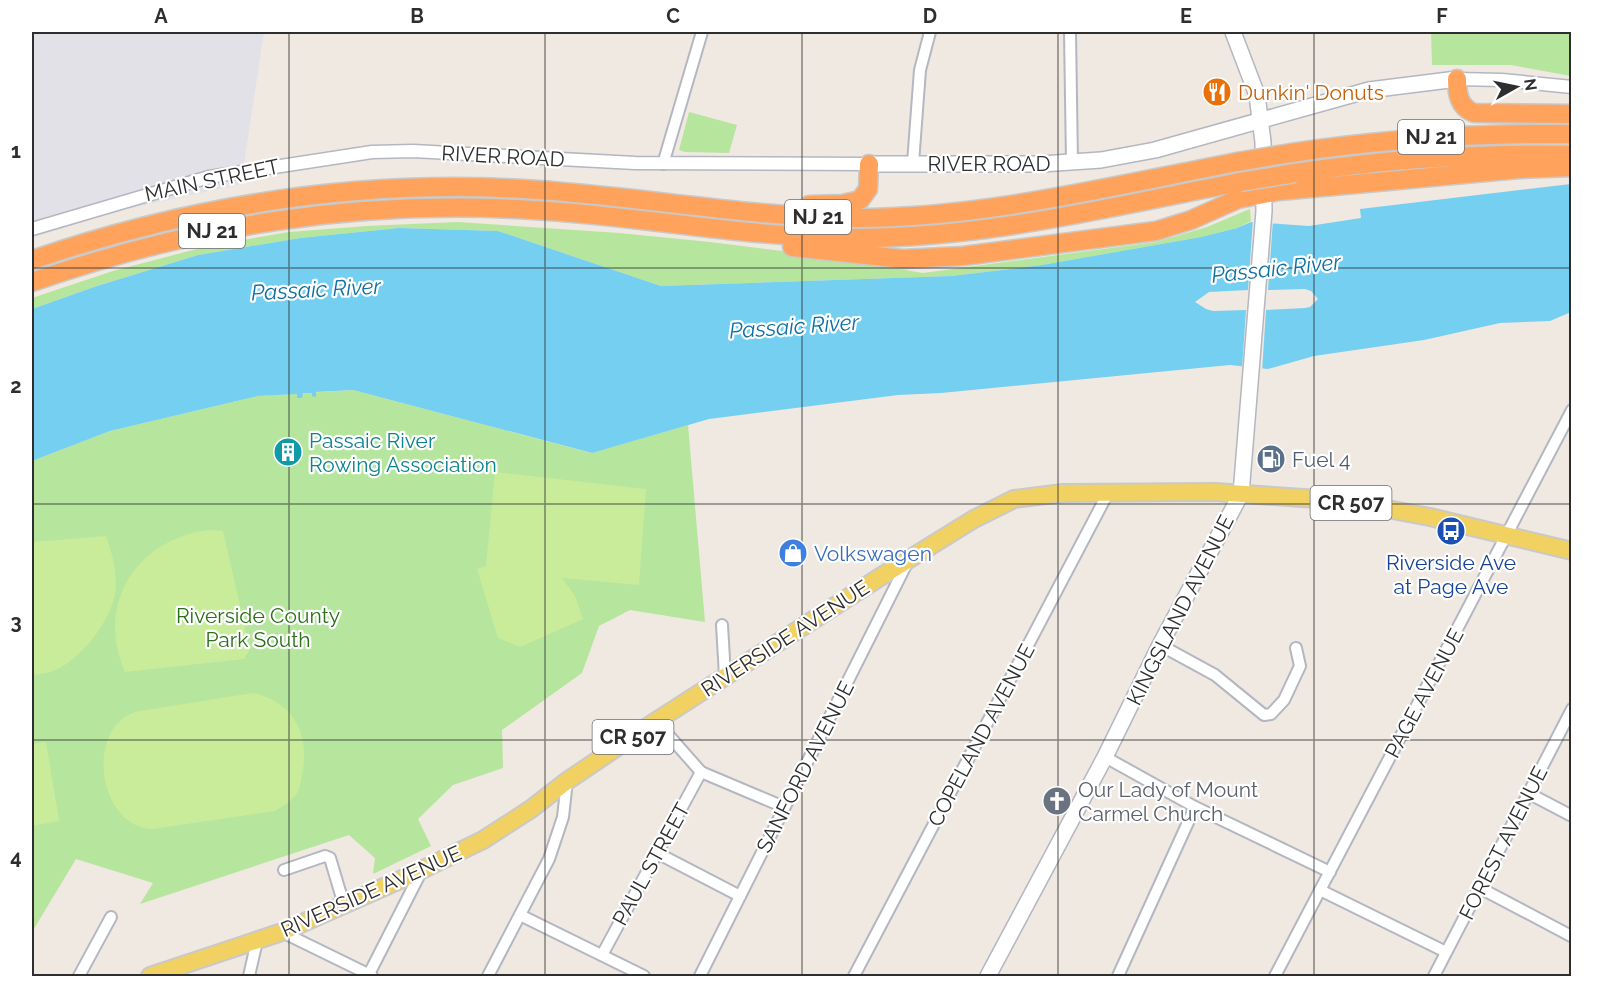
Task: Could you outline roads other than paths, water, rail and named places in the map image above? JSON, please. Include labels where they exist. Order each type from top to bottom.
[{"type":"highway","points":[[1457,79],[1457,91],[1462,106],[1474,113],[1572,114]]},
{"type":"highway","name":"NJ 21","points":[[32,260],[111,235],[190,214],[316,194],[397,188],[467,187],[536,190],[791,215],[892,217],[994,207],[1291,153],[1424,137],[1572,134]]},
{"type":"highway","name":"NJ 21","points":[[32,282],[95,260],[194,234],[273,220],[364,210],[432,207],[535,210],[824,237],[927,235],[1030,222],[1240,182],[1364,163],[1437,157],[1572,155]]},
{"type":"highway","points":[[605,196],[774,204],[852,203],[860,200],[868,189],[868,164]]},
{"type":"highway","points":[[716,228],[739,241],[879,257],[945,258],[1156,231],[1191,220],[1238,199],[1264,202],[1495,171],[1572,167]]},
{"type":"main road","name":"KINGSLAND AVENUE","points":[[988,976],[1105,757],[1160,645],[1241,494],[1264,202],[1262,120],[1250,74],[1233,32]]},
{"type":"main road","name":"RIVER ROAD","points":[[868,164],[1072,163],[1101,160],[1155,150],[1369,90],[1457,79]]},
{"type":"main road","name":"RIVERSIDE AVENUE","points":[[150,976],[282,932],[422,870],[483,840],[725,676],[910,558],[1014,499],[1063,493],[1241,494],[1355,503],[1507,535],[1572,552]]},
{"type":"street","points":[[663,164],[702,32]]},
{"type":"street","points":[[913,163],[920,70],[930,32]]},
{"type":"street","points":[[1070,32],[1072,163]]},
{"type":"street","name":"RIVER ROAD","points":[[1457,79],[1502,80],[1572,87]]},
{"type":"street","name":"RIVER ROAD","points":[[397,151],[663,164],[868,164]]},
{"type":"street","name":"MAIN STREET","points":[[32,229],[208,177],[346,155],[397,151]]},
{"type":"street","name":"PAGE AVENUE","points":[[1275,976],[1572,410]]},
{"type":"street","name":"COPELAND AVENUE","points":[[854,976],[1108,493]]},
{"type":"street","name":"SANFORD AVENUE","points":[[700,976],[910,558]]},
{"type":"street","points":[[722,625],[725,676]]},
{"type":"street","points":[[1160,645],[1215,675],[1264,715],[1272,714],[1284,700],[1300,666],[1296,648]]},
{"type":"street","name":"FOREST AVENUE","points":[[1434,976],[1572,709]]},
{"type":"street","points":[[656,721],[701,772],[784,807]]},
{"type":"street","points":[[1105,757],[1195,807],[1330,872]]},
{"type":"street","name":"PAUL STREET","points":[[602,955],[701,772]]},
{"type":"street","points":[[488,976],[549,859],[563,817],[567,781]]},
{"type":"street","points":[[1528,793],[1572,816]]},
{"type":"street","points":[[1118,976],[1195,807]]},
{"type":"street","points":[[657,853],[740,896]]},
{"type":"street","points":[[284,870],[325,856],[330,858],[344,905]]},
{"type":"street","points":[[282,932],[370,976],[422,870]]},
{"type":"street","points":[[1480,888],[1571,936]]},
{"type":"street","points":[[1320,890],[1446,952]]},
{"type":"street","points":[[520,915],[644,976]]},
{"type":"street","points":[[79,976],[111,917]]},
{"type":"street","points":[[249,976],[256,941]]},
{"type":"water","name":"Passaic River","points":[[1571,184],[1571,312],[1550,321],[1500,323],[1424,340],[1314,356],[1268,369],[1230,365],[941,393],[898,395],[709,419],[592,453],[353,390],[316,392],[316,397],[312,396],[312,393],[303,393],[302,398],[297,398],[297,394],[258,396],[110,431],[32,461],[32,309],[198,255],[300,238],[399,228],[498,231],[661,286],[952,276],[1042,265],[1201,237],[1251,222],[1309,226],[1361,218],[1360,209]]},
{"type":"place","name":"Dunkin' Donuts","points":[[1217,92]]},
{"type":"place","name":"Passaic River Rowing Association","points":[[288,452]]},
{"type":"place","name":"Fuel 4","points":[[1271,459]]},
{"type":"place","name":"Riverside Ave at Page Ave","points":[[1451,531]]},
{"type":"place","name":"Volkswagen","points":[[793,553]]},
{"type":"place","name":"Our Lady of Mount Carmel Church","points":[[1057,801]]},
{"type":"park label","name":"Riverside County Park South","points":[[258,627]]}]
